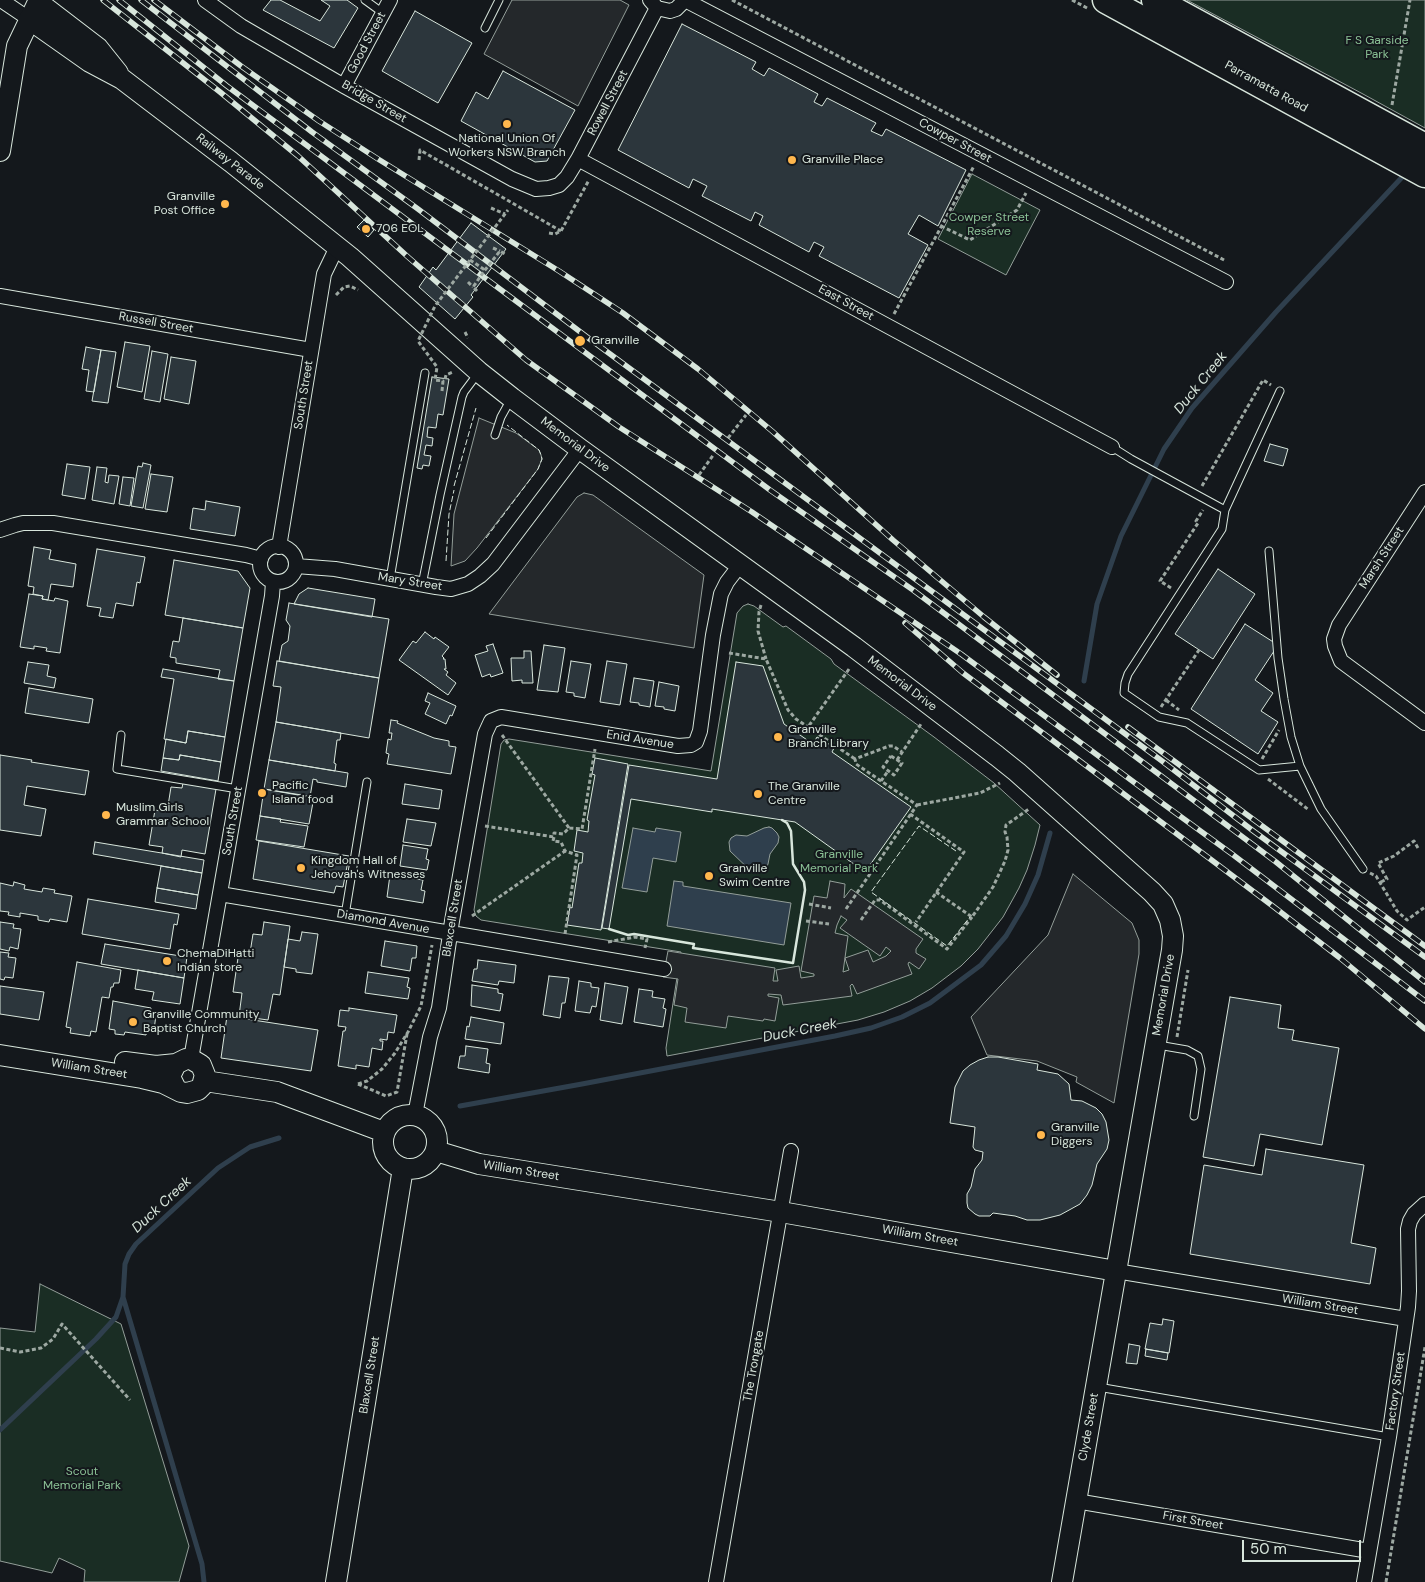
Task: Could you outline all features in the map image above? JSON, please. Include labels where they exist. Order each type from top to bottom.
[{"type":"highway","name":"Parramatta Road","points":[[1106,0],[1144,5],[1425,147]]},
{"type":"highway","name":"Parramatta Road","points":[[1391,130],[1425,174]]},
{"type":"main road","name":"Railway Parade","points":[[35,5],[98,48],[122,79],[231,162],[337,247]]},
{"type":"main road","points":[[0,151],[17,46],[35,5]]},
{"type":"main road","name":"Memorial Drive","points":[[337,247],[479,372],[512,398],[877,664],[1018,772],[1158,898],[1170,920],[1173,944],[1116,1271]]},
{"type":"main road","name":"William Street","points":[[0,1042],[144,1065],[167,1066],[184,1062]]},
{"type":"main road","name":"William Street","points":[[0,1055],[142,1078],[163,1083],[176,1089]]},
{"type":"main road","points":[[184,1062],[201,1065],[205,1075],[202,1086],[193,1093],[187,1094],[176,1089],[171,1079],[171,1074],[184,1062]]},
{"type":"main road","points":[[204,1081],[276,1092],[384,1132]]},
{"type":"main road","points":[[415,1115],[428,1121],[434,1128],[437,1142],[436,1151],[424,1165],[410,1169],[403,1168],[391,1162],[387,1156],[383,1143],[384,1132],[395,1119],[401,1116],[415,1115]]},
{"type":"main road","name":"William Street","points":[[436,1151],[479,1164],[781,1212],[1116,1271]]},
{"type":"main road","name":"Blaxcell Street","points":[[336,1582],[403,1168]]},
{"type":"main road","name":"Clyde Street","points":[[1062,1582],[1116,1271]]},
{"type":"street","name":"Railway Parade","points":[[1,0],[35,5]]},
{"type":"street","name":"Bridge Street","points":[[205,0],[241,26],[344,86],[512,179],[536,189],[549,188]]},
{"type":"street","name":"Good Street","points":[[344,86],[390,0]]},
{"type":"street","points":[[654,4],[670,11],[676,9],[685,0]]},
{"type":"street","name":"Cowper Street","points":[[685,0],[1226,282]]},
{"type":"street","name":"Rowell Street","points":[[549,188],[559,185],[567,178],[578,160],[654,4]]},
{"type":"street","name":"East Street","points":[[578,160],[1112,447]]},
{"type":"street","name":"South Street","points":[[279,546],[324,274],[337,247]]},
{"type":"street","name":"Russell Street","points":[[0,296],[311,350]]},
{"type":"street","name":"Mary Street","points":[[296,566],[335,569],[452,589],[468,584],[480,576],[499,556],[580,449]]},
{"type":"street","name":"Marsh Street","points":[[1425,492],[1339,625],[1334,640],[1334,646],[1341,661],[1425,723]]},
{"type":"street","points":[[0,530],[14,524],[53,523],[261,559]]},
{"type":"street","points":[[279,546],[288,549],[294,557],[295,571],[289,578],[273,582],[268,580],[261,570],[261,559],[263,553],[268,549],[279,546]]},
{"type":"street","name":"Enid Avenue","points":[[491,721],[500,717],[678,746],[691,745],[696,742],[700,731],[713,635],[721,594],[727,582],[740,565]]},
{"type":"street","name":"South Street","points":[[184,1062],[220,894],[273,582]]},
{"type":"street","name":"Blaxcell Street","points":[[415,1115],[430,1037],[439,1008],[450,933],[485,734],[491,721]]},
{"type":"street","name":"Diamond Avenue","points":[[220,894],[664,969]]},
{"type":"street","name":"The Trongate","points":[[716,1582],[791,1151]]},
{"type":"street","name":"Factory Street","points":[[1364,1582],[1389,1437],[1406,1319],[1409,1291],[1408,1229],[1414,1214],[1425,1204]]},
{"type":"street","name":"William Street","points":[[1116,1271],[1406,1319]]},
{"type":"street","name":"First Street","points":[[1076,1501],[1369,1552]]},
{"type":"lane","points":[[365,0],[383,13]]},
{"type":"lane","points":[[485,28],[499,0]]},
{"type":"lane","points":[[422,585],[462,398],[464,392],[479,372]]},
{"type":"lane","points":[[390,579],[425,373]]},
{"type":"lane","points":[[1280,391],[1225,510],[1222,528],[1128,674],[1124,693],[1159,717],[1186,723],[1259,770],[1300,766]]},
{"type":"lane","points":[[495,435],[501,416],[512,398]]},
{"type":"lane","points":[[1112,447],[1225,510]]},
{"type":"lane","points":[[1269,551],[1278,658],[1291,737],[1300,766],[1321,809],[1363,869]]},
{"type":"lane","points":[[121,735],[117,769],[238,789]]},
{"type":"lane","points":[[345,915],[367,782]]},
{"type":"lane","points":[[1155,1044],[1187,1050],[1198,1056],[1201,1069],[1194,1116]]},
{"type":"lane","points":[[1096,1387],[1389,1437]]},
{"type":"path","points":[[732,0],[1226,261]]},
{"type":"path","points":[[1391,130],[1410,0]]},
{"type":"path","points":[[419,160],[420,150],[561,231]]},
{"type":"path","points":[[887,326],[980,154]]},
{"type":"path","points":[[549,232],[555,234],[561,231],[596,169]]},
{"type":"path","points":[[942,226],[970,240],[1017,210],[1032,181]]},
{"type":"path","points":[[511,206],[515,204]]},
{"type":"path","points":[[491,208],[504,214]]},
{"type":"path","points":[[442,391],[443,381],[435,380],[437,367],[418,341],[435,306],[508,210]]},
{"type":"path","points":[[494,248],[504,254]]},
{"type":"path","points":[[473,287],[500,250]]},
{"type":"path","points":[[470,260],[485,270]]},
{"type":"path","points":[[468,282],[477,290]]},
{"type":"path","points":[[334,301],[336,295],[344,287],[350,286],[359,290]]},
{"type":"path","points":[[445,379],[446,375],[453,372]]},
{"type":"path","points":[[728,438],[746,415]]},
{"type":"path","points":[[699,475],[714,454]]},
{"type":"path","points":[[761,605],[758,631],[766,658],[788,710],[796,719],[826,741],[855,759],[856,764],[916,805],[980,793],[1000,783]]},
{"type":"path","points":[[729,653],[766,658]]},
{"type":"path","points":[[808,727],[849,669]]},
{"type":"path","points":[[1166,700],[1180,711]]},
{"type":"path","points":[[897,760],[921,724]]},
{"type":"path","points":[[1280,729],[1260,761],[1268,780],[1311,812]]},
{"type":"path","points":[[502,735],[570,828]]},
{"type":"path","points":[[855,759],[889,746],[893,746],[902,752]]},
{"type":"path","points":[[565,934],[577,855],[566,852],[561,842],[553,841],[554,833],[563,834],[570,828],[582,829],[595,749]]},
{"type":"path","points":[[891,756],[897,760],[902,763],[894,775],[882,767],[891,756]]},
{"type":"path","points":[[881,781],[888,771]]},
{"type":"path","points":[[846,909],[916,805]]},
{"type":"path","points":[[861,920],[874,900],[880,900],[947,949],[993,887],[1008,850],[1005,832],[1006,825],[1029,809]]},
{"type":"path","points":[[910,814],[964,852],[916,922]]},
{"type":"path","points":[[485,826],[554,837]]},
{"type":"path","points":[[1381,882],[1387,879],[1378,863],[1394,856],[1414,841],[1418,848]]},
{"type":"path","points":[[472,916],[566,852]]},
{"type":"path","points":[[1363,869],[1376,876],[1398,910],[1407,920],[1425,908]]},
{"type":"path","points":[[936,892],[972,917]]},
{"type":"path","points":[[809,904],[832,908]]},
{"type":"path","points":[[806,921],[829,924]]},
{"type":"path","points":[[608,942],[635,937],[647,938],[645,948]]},
{"type":"path","points":[[408,1032],[397,1092],[386,1096],[358,1084],[367,1081],[382,1069],[408,1032],[421,1006],[432,944]]},
{"type":"path","points":[[0,1348],[20,1352],[41,1348],[53,1339],[62,1324],[130,1400]]},
{"type":"path","points":[[1386,1582],[1425,1347]]},
{"type":"green space","name":"F S Garside Park","points":[[1187,0],[1425,0],[1425,128],[1363,94]]},
{"type":"green space","name":"Cowper Street Reserve","points":[[972,174],[1040,210],[1006,275],[938,239]]},
{"type":"green space","name":"Granville Memorial Park","points":[[748,604],[754,606],[783,627],[786,626],[831,659],[834,664],[994,783],[1040,825],[1027,870],[1003,917],[978,949],[961,966],[932,988],[910,1001],[858,1020],[667,1056],[666,1048],[681,952],[481,920],[476,916],[474,910],[501,744],[504,740],[509,739],[711,771],[737,613],[743,606]]},
{"type":"green space","name":"Scout Memorial Park","points":[[40,1284],[121,1324],[189,1546],[179,1582],[84,1582],[85,1570],[59,1558],[52,1573],[0,1561],[0,1328],[35,1332]]},
{"type":"shaded area","points":[[512,0],[620,0],[629,5],[578,106],[484,54]]},
{"type":"shaded area","points":[[479,418],[516,433],[539,450],[542,459],[538,469],[477,548],[465,561],[451,566],[454,514]]},
{"type":"shaded area","points":[[584,493],[593,495],[704,575],[694,648],[489,614],[577,497]]},
{"type":"shaded area","points":[[1073,874],[1132,923],[1139,940],[1139,954],[1114,1103],[1076,1082],[1077,1077],[1037,1061],[987,1055],[971,1017],[1048,935]]},
{"type":"shaded area","points":[[830,881],[845,884],[844,898],[851,889],[923,939],[916,949],[916,953],[926,959],[919,969],[909,962],[912,974],[857,994],[852,984],[850,986],[852,996],[783,1005],[781,995],[768,994],[768,996],[779,998],[775,1021],[728,1016],[726,1028],[685,1022],[687,1008],[674,1005],[678,979],[663,977],[668,951],[775,968],[773,981],[778,981],[776,970],[799,966],[801,978],[814,976],[814,974],[801,971],[814,896],[827,898]],"holes":[[[841,916],[847,920],[840,928],[880,956],[886,947],[891,951],[886,956],[873,962],[868,950],[845,958],[849,970],[843,972],[848,936],[835,933]]]},
{"type":"water","points":[[769,827],[777,833],[779,837],[778,843],[770,854],[765,871],[753,873],[730,851],[729,842],[736,835],[747,836]]},
{"type":"water","points":[[633,828],[655,832],[656,828],[681,832],[676,862],[653,858],[647,892],[622,888]]},
{"type":"water","points":[[674,881],[683,882],[683,886],[791,903],[784,945],[667,926]]},
{"type":"building","points":[[271,0],[280,0],[320,21],[330,6],[321,0],[347,0],[358,8],[334,48],[263,10]]},
{"type":"building","points":[[415,11],[472,43],[438,103],[382,71]]},
{"type":"building","name":"Granville Place","points":[[682,24],[756,62],[752,69],[764,76],[769,68],[818,94],[814,102],[822,106],[827,98],[876,123],[871,131],[882,136],[886,129],[966,170],[938,226],[919,215],[908,234],[928,245],[899,298],[819,256],[824,247],[814,242],[809,252],[759,225],[763,216],[755,212],[751,221],[702,196],[707,186],[693,179],[689,188],[618,150]]},
{"type":"building","points":[[503,71],[575,110],[547,161],[535,162],[461,121],[476,92],[488,99]]},
{"type":"building","name":"706 EOL","points":[[364,220],[374,230],[368,237],[357,227]]},
{"type":"building","points":[[471,223],[506,249],[471,295],[473,297],[455,319],[419,287],[433,267],[436,270]]},
{"type":"building","points":[[125,342],[150,346],[142,392],[117,387]]},
{"type":"building","points":[[86,347],[101,350],[94,392],[86,391],[89,370],[82,369]]},
{"type":"building","points":[[101,350],[116,352],[108,403],[92,401]]},
{"type":"building","points":[[152,351],[168,354],[160,402],[144,399]]},
{"type":"building","points":[[171,357],[196,361],[189,404],[164,399]]},
{"type":"building","points":[[432,377],[449,379],[443,415],[438,414],[436,428],[428,427],[427,437],[433,438],[432,446],[426,445],[424,455],[431,456],[429,466],[423,465],[422,469],[417,468]]},
{"type":"building","points":[[1270,444],[1288,449],[1283,466],[1264,461]]},
{"type":"building","points":[[143,463],[151,465],[143,508],[131,506],[138,466],[142,467]]},
{"type":"building","points":[[67,464],[90,467],[85,499],[62,495]]},
{"type":"building","points":[[97,467],[107,468],[105,482],[108,483],[109,475],[119,476],[114,504],[92,500]]},
{"type":"building","points":[[151,474],[173,477],[167,512],[145,509]]},
{"type":"building","points":[[123,477],[134,478],[130,506],[119,504]]},
{"type":"building","points":[[206,501],[240,507],[235,536],[190,529],[193,508],[205,510]]},
{"type":"building","points":[[34,547],[51,550],[49,559],[76,564],[73,587],[51,584],[48,600],[42,599],[43,596],[33,594],[34,587],[28,586]]},
{"type":"building","points":[[97,549],[145,557],[140,583],[137,582],[133,606],[116,603],[113,618],[99,616],[101,608],[87,606]]},
{"type":"building","points":[[174,560],[238,571],[250,588],[243,628],[165,615]]},
{"type":"building","points":[[1218,569],[1255,594],[1213,659],[1175,634]]},
{"type":"building","points":[[308,588],[375,599],[372,617],[294,604],[299,594]]},
{"type":"building","points":[[29,594],[43,596],[42,599],[54,601],[55,598],[68,601],[60,653],[46,651],[47,648],[34,646],[34,649],[20,647]]},
{"type":"building","points":[[289,603],[389,619],[379,678],[279,661],[282,645],[288,641],[290,626],[286,620]]},
{"type":"building","points":[[183,618],[243,628],[234,681],[218,679],[220,670],[176,663],[176,658],[170,657],[173,641],[179,642]]},
{"type":"building","points":[[1245,624],[1278,645],[1255,680],[1273,693],[1261,711],[1278,722],[1258,754],[1191,709]]},
{"type":"building","points":[[425,632],[449,647],[442,656],[445,659],[446,669],[444,669],[448,672],[446,675],[456,683],[448,695],[399,660],[413,641],[416,643]]},
{"type":"building","points":[[493,644],[503,673],[491,677],[490,674],[482,677],[475,655],[488,651],[486,646]]},
{"type":"building","points":[[544,645],[565,648],[558,692],[537,690]]},
{"type":"building","points":[[524,651],[531,651],[533,683],[522,683],[522,680],[512,681],[511,658],[524,658]]},
{"type":"building","points":[[277,661],[379,678],[369,738],[276,722],[281,687],[273,686]]},
{"type":"building","points":[[571,661],[591,664],[585,698],[566,692]]},
{"type":"building","points":[[607,661],[627,664],[620,705],[600,702]]},
{"type":"building","points":[[28,662],[49,665],[47,676],[56,678],[54,688],[24,683]]},
{"type":"building","name":"The Granville Centre","points":[[736,662],[763,666],[784,724],[813,744],[817,737],[826,742],[834,748],[832,752],[911,807],[865,872],[795,822],[712,809],[712,812],[631,799],[609,929],[602,928],[629,765],[717,779]]},
{"type":"building","points":[[163,669],[234,681],[225,737],[188,731],[186,743],[164,739],[174,679],[161,677]]},
{"type":"building","points":[[634,678],[654,681],[650,707],[630,702]]},
{"type":"building","points":[[659,682],[679,686],[675,711],[655,706]]},
{"type":"building","points":[[29,688],[93,699],[89,723],[25,713]]},
{"type":"building","points":[[428,693],[456,706],[446,724],[425,714],[430,703],[425,701]]},
{"type":"building","points":[[391,720],[398,721],[397,723],[434,738],[449,741],[449,746],[456,747],[451,774],[387,764],[389,754],[386,753],[388,739],[391,740],[392,733],[389,733]]},
{"type":"building","points":[[276,722],[341,733],[340,740],[337,740],[334,763],[336,764],[335,771],[269,760]]},
{"type":"building","points":[[188,731],[225,737],[221,762],[180,755],[179,760],[163,758],[166,739],[186,743]]},
{"type":"building","points":[[0,755],[89,771],[85,795],[27,786],[24,805],[46,809],[41,836],[0,830]]},
{"type":"building","points":[[180,755],[221,762],[218,781],[161,771],[163,758],[179,760]]},
{"type":"building","points":[[595,758],[628,764],[601,930],[567,925],[570,907],[572,908],[579,863],[582,863],[583,853],[574,851],[577,830],[588,832],[589,821],[587,820],[595,775],[592,774]]},
{"type":"building","points":[[269,760],[348,773],[346,787],[317,782],[317,780],[313,779],[310,797],[264,789]]},
{"type":"building","points":[[183,783],[216,789],[205,854],[182,850],[181,857],[162,853],[163,847],[149,845],[155,810],[167,812],[171,787],[182,788]]},
{"type":"building","points":[[405,784],[442,790],[439,809],[402,804]]},
{"type":"building","points":[[264,789],[314,797],[309,824],[260,816]]},
{"type":"building","points":[[260,816],[281,819],[280,822],[308,826],[304,847],[256,840]]},
{"type":"building","points":[[407,819],[436,823],[431,846],[403,842]]},
{"type":"building","name":"Kingdom Hall of Jehovah's Witnesses","points":[[259,841],[349,856],[343,887],[336,886],[334,893],[253,879]]},
{"type":"building","points":[[95,842],[204,860],[202,873],[93,854]]},
{"type":"building","points":[[403,845],[428,849],[426,859],[429,860],[427,870],[400,866]]},
{"type":"building","points":[[161,866],[202,873],[198,895],[157,888]]},
{"type":"building","points":[[390,875],[423,880],[421,890],[425,891],[423,903],[387,897]]},
{"type":"building","points":[[14,882],[25,885],[24,889],[42,892],[43,888],[55,890],[54,893],[72,896],[67,922],[50,919],[49,922],[38,920],[38,916],[20,913],[20,917],[8,915],[9,912],[0,911],[0,883],[13,886]]},
{"type":"building","points":[[157,888],[198,895],[196,909],[155,902]]},
{"type":"building","points":[[88,899],[179,914],[177,925],[174,924],[170,949],[82,934]]},
{"type":"building","points":[[0,922],[14,924],[13,928],[21,929],[18,949],[10,947],[9,951],[0,949]]},
{"type":"building","points":[[264,922],[290,926],[280,995],[273,994],[268,1020],[239,1016],[242,993],[233,992],[239,951],[250,953],[253,934],[262,935]]},
{"type":"building","points":[[302,932],[318,934],[312,974],[296,972],[296,969],[284,967],[288,939],[300,941]]},
{"type":"building","points":[[385,941],[417,946],[416,958],[412,958],[410,971],[381,966]]},
{"type":"building","points":[[105,944],[187,957],[184,978],[101,964]]},
{"type":"building","points":[[0,952],[9,953],[8,957],[16,958],[13,978],[5,977],[4,980],[0,979]]},
{"type":"building","points":[[478,960],[516,965],[514,983],[499,981],[498,985],[472,981],[474,969],[477,969]]},
{"type":"building","points":[[77,962],[121,970],[119,983],[114,983],[113,987],[111,987],[109,998],[102,997],[96,1032],[91,1031],[90,1036],[70,1033],[71,1028],[66,1027]]},
{"type":"building","points":[[138,970],[184,978],[180,1004],[152,1000],[154,992],[135,989]]},
{"type":"building","points":[[368,972],[409,978],[407,987],[410,988],[408,999],[365,993]]},
{"type":"building","points":[[549,976],[569,978],[565,1003],[562,1003],[560,1018],[543,1015]]},
{"type":"building","points":[[579,981],[591,983],[591,987],[599,988],[596,1007],[592,1006],[590,1013],[575,1011]]},
{"type":"building","points":[[605,983],[628,987],[622,1024],[600,1020]]},
{"type":"building","points":[[472,985],[498,989],[498,993],[503,994],[500,1011],[471,1006]]},
{"type":"building","points":[[0,986],[44,992],[39,1020],[0,1014]]},
{"type":"building","points":[[639,989],[653,991],[652,997],[665,999],[663,1008],[666,1009],[663,1027],[634,1022]]},
{"type":"building","points":[[1230,997],[1281,1005],[1278,1028],[1294,1030],[1292,1040],[1339,1048],[1322,1145],[1260,1134],[1254,1166],[1203,1157]]},
{"type":"building","name":"Granville Community Baptist Church","points":[[113,1001],[151,1008],[150,1014],[156,1015],[154,1030],[147,1029],[146,1035],[125,1032],[124,1035],[115,1034],[115,1030],[109,1029]]},
{"type":"building","points":[[349,1008],[397,1015],[394,1033],[388,1032],[387,1040],[380,1039],[380,1041],[383,1041],[382,1050],[372,1048],[369,1067],[356,1065],[356,1069],[338,1066],[343,1031],[345,1031],[346,1027],[338,1026],[340,1010],[349,1011]]},
{"type":"building","points":[[227,1016],[318,1030],[311,1071],[221,1058]]},
{"type":"building","points":[[471,1017],[504,1023],[501,1044],[465,1039]]},
{"type":"building","points":[[466,1046],[488,1049],[486,1063],[490,1064],[489,1073],[458,1068],[460,1056],[465,1056]]},
{"type":"building","name":"Granville Diggers","points":[[988,1057],[1038,1064],[1037,1070],[1058,1074],[1069,1084],[1071,1100],[1082,1101],[1096,1108],[1106,1122],[1109,1140],[1107,1149],[1097,1164],[1092,1185],[1080,1204],[1060,1215],[1040,1220],[1027,1220],[993,1213],[990,1216],[979,1216],[968,1208],[967,1194],[971,1187],[975,1169],[982,1160],[983,1152],[975,1150],[973,1147],[975,1127],[950,1123],[955,1087],[963,1071],[970,1065]]},
{"type":"building","points":[[1266,1149],[1364,1165],[1351,1243],[1376,1248],[1370,1284],[1190,1254],[1204,1165],[1262,1175]]},
{"type":"building","points":[[1163,1319],[1174,1321],[1169,1353],[1145,1349],[1150,1323],[1162,1325]]},
{"type":"building","points":[[1129,1344],[1140,1346],[1137,1364],[1126,1363]]},
{"type":"building","points":[[1146,1349],[1168,1353],[1167,1360],[1145,1356]]},
{"type":"waterway","name":"Duck Creek","points":[[1084,681],[1097,604],[1121,536],[1164,449],[1192,408],[1276,312],[1406,173]]},
{"type":"waterway","name":"Duck Creek","points":[[460,1106],[835,1036],[871,1028],[902,1017],[930,1003],[981,965],[1006,936],[1025,904],[1038,875],[1050,833]]},
{"type":"waterway","name":"Duck Creek","points":[[0,1430],[96,1339],[116,1317],[123,1297],[125,1264],[136,1244],[218,1168],[250,1147],[279,1138]]},
{"type":"waterway","points":[[123,1297],[202,1564],[204,1582]]},
{"type":"railway","points":[[103,0],[298,156],[408,257],[526,360],[619,427],[752,512],[961,654],[1232,854],[1425,1001]]},
{"type":"railway","points":[[119,0],[227,86],[770,490],[913,590],[1276,862],[1425,982]]},
{"type":"railway","points":[[141,0],[312,132],[418,209],[587,337],[1425,957]]},
{"type":"railway","points":[[154,0],[241,66],[319,121],[559,271],[623,313],[698,369],[772,431],[893,540],[984,617],[1057,675]]},
{"type":"railway","points":[[905,623],[963,673],[1274,907],[1340,958],[1425,1029]]},
{"type":"railway","points":[[1128,727],[1425,946]]},
{"type":"fence","points":[[454,486],[476,408]]},
{"type":"fence","points":[[486,538],[538,469],[542,459],[539,450],[507,425]]},
{"type":"fence","points":[[446,561],[449,514],[454,490]]},
{"type":"fence","points":[[956,851],[919,826],[871,892],[947,946],[970,917]]},
{"type":"wall","points":[[609,929],[628,935],[634,934],[694,944],[693,948],[793,963],[805,890],[804,882],[793,864],[791,831],[787,823],[782,820]]},
{"type":"place","name":"National Union Of Workers NSW Branch","points":[[507,124]]},
{"type":"place","name":"Granville Place","points":[[792,160]]},
{"type":"place","name":"Granville Post Office","points":[[225,204]]},
{"type":"place","name":"706 EOL","points":[[366,229]]},
{"type":"place","name":"Granville","points":[[580,341]]},
{"type":"place","name":"Granville Branch Library","points":[[778,737]]},
{"type":"place","name":"Pacific Island food","points":[[262,793]]},
{"type":"place","name":"The Granville Centre","points":[[758,794]]},
{"type":"place","name":"Muslim Girls Grammar School","points":[[106,815]]},
{"type":"place","name":"Kingdom Hall of Jehovah's Witnesses","points":[[301,868]]},
{"type":"place","name":"Granville Swim Centre","points":[[709,876]]},
{"type":"place","name":"ChemaDiHatti Indian store","points":[[167,961]]},
{"type":"place","name":"Granville Community Baptist Church","points":[[133,1022]]},
{"type":"place","name":"Granville Diggers","points":[[1041,1135]]}]
